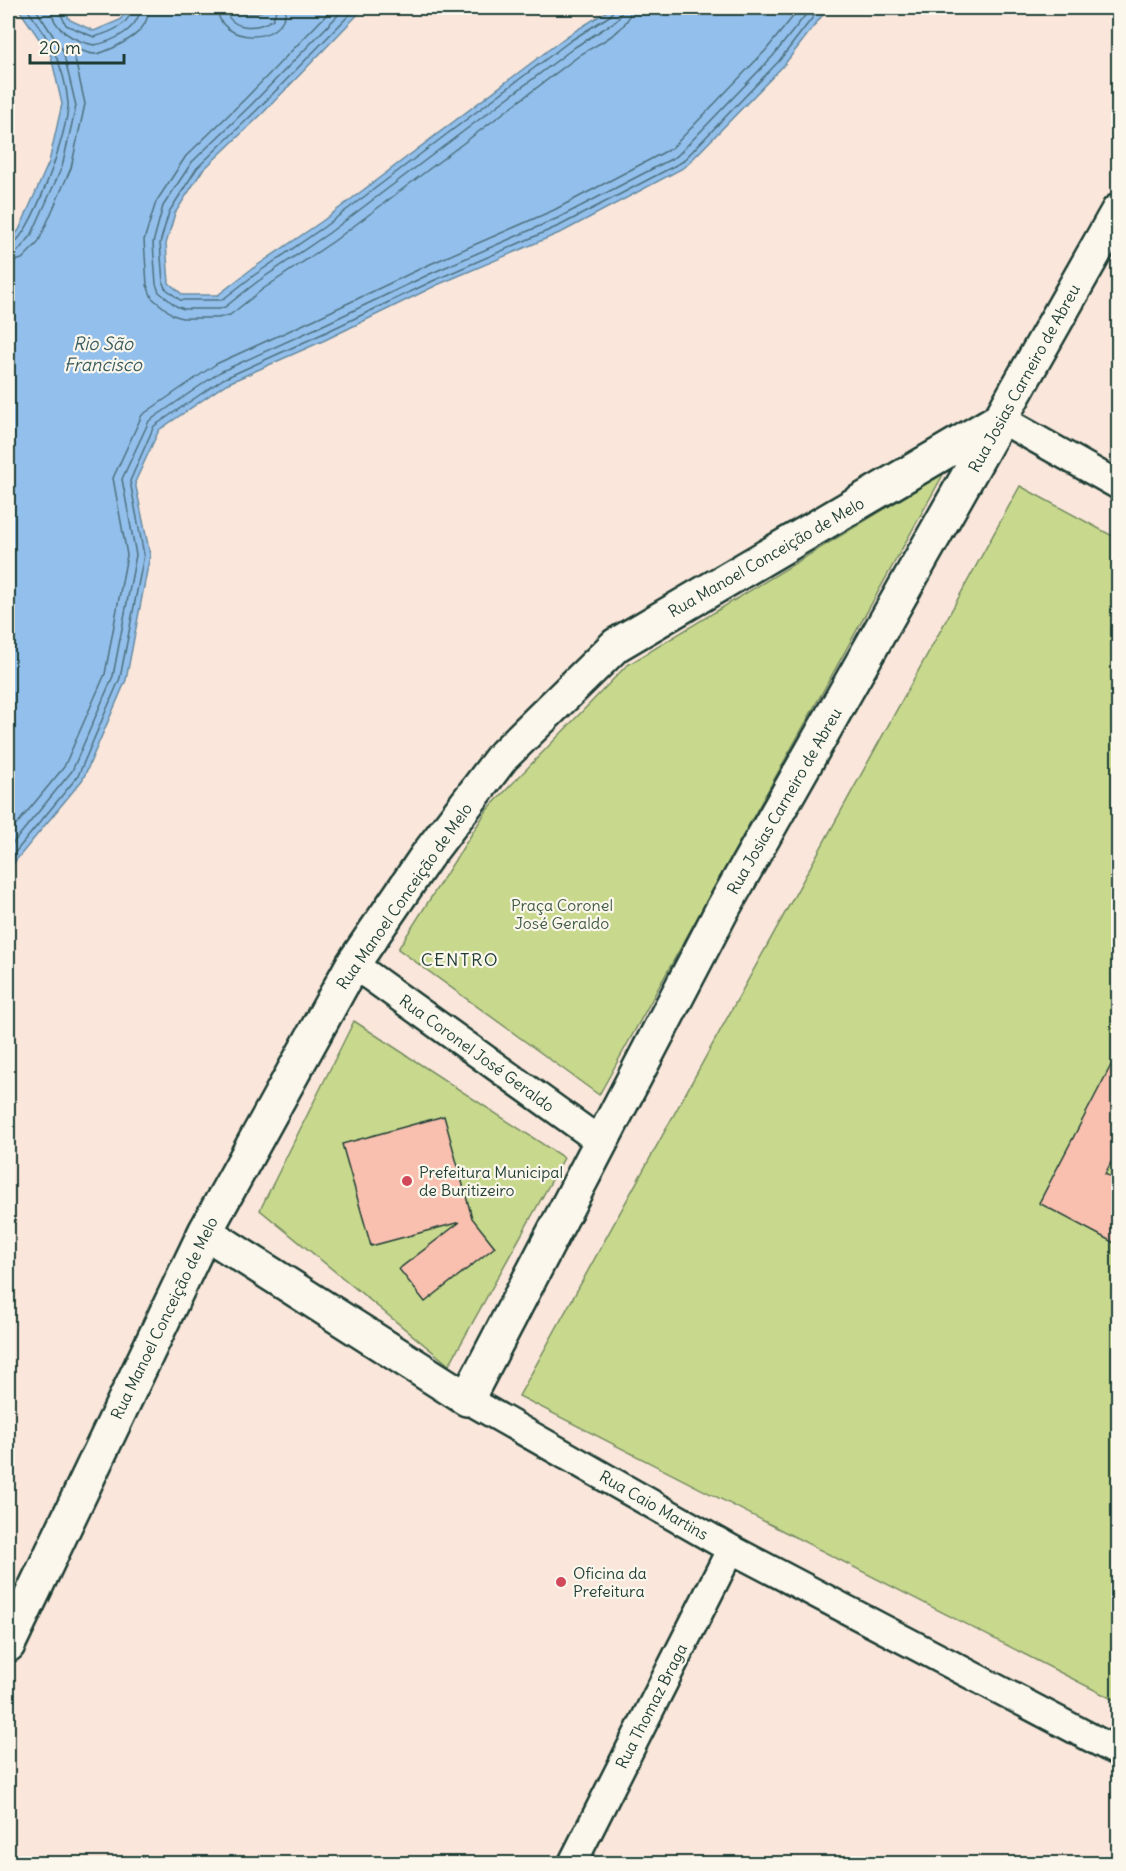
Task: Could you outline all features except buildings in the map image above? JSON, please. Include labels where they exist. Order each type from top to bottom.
[{"type":"street","name":"Rua Josias Carneiro de Abreu","points":[[467,1399],[721,912],[1119,211]]},
{"type":"street","points":[[1001,419],[1119,485]]},
{"type":"street","name":"Rua Manoel Conceição de Melo","points":[[8,1645],[205,1232],[353,964],[426,857],[502,757],[616,645],[1001,419]]},
{"type":"street","name":"Rua Coronel José Geraldo","points":[[353,964],[601,1142]]},
{"type":"street","name":"Rua Caio Martins","points":[[205,1232],[467,1399],[731,1549],[1119,1752]]},
{"type":"street","name":"Rua Thomaz Braga","points":[[572,1863],[731,1549]]},
{"type":"green space","name":"Praça Coronel José Geraldo","points":[[944,473],[599,1095],[398,949],[487,810],[626,666]]},
{"type":"green space","points":[[1020,486],[1118,539],[1118,1702],[519,1396]]},
{"type":"green space","points":[[354,1021],[564,1158],[449,1365],[260,1210]]},
{"type":"water","name":"Rio São Francisco","points":[[18,8],[63,8],[70,20],[94,31],[120,20],[128,8],[239,8],[241,12],[257,14],[267,8],[364,8],[262,114],[202,171],[175,213],[166,244],[169,283],[183,295],[218,295],[321,222],[567,36],[612,8],[828,8],[784,65],[685,167],[564,231],[437,285],[325,340],[226,384],[159,430],[135,482],[150,555],[126,680],[83,779],[8,870],[8,243],[19,230],[49,162],[62,104],[51,56]]},
{"type":"place","name":"Prefeitura Municipal de Buritizeiro","points":[[407,1181]]},
{"type":"place","name":"Oficina da Prefeitura","points":[[561,1582]]},
{"type":"district","name":"CENTRO","points":[[460,959]]}]
